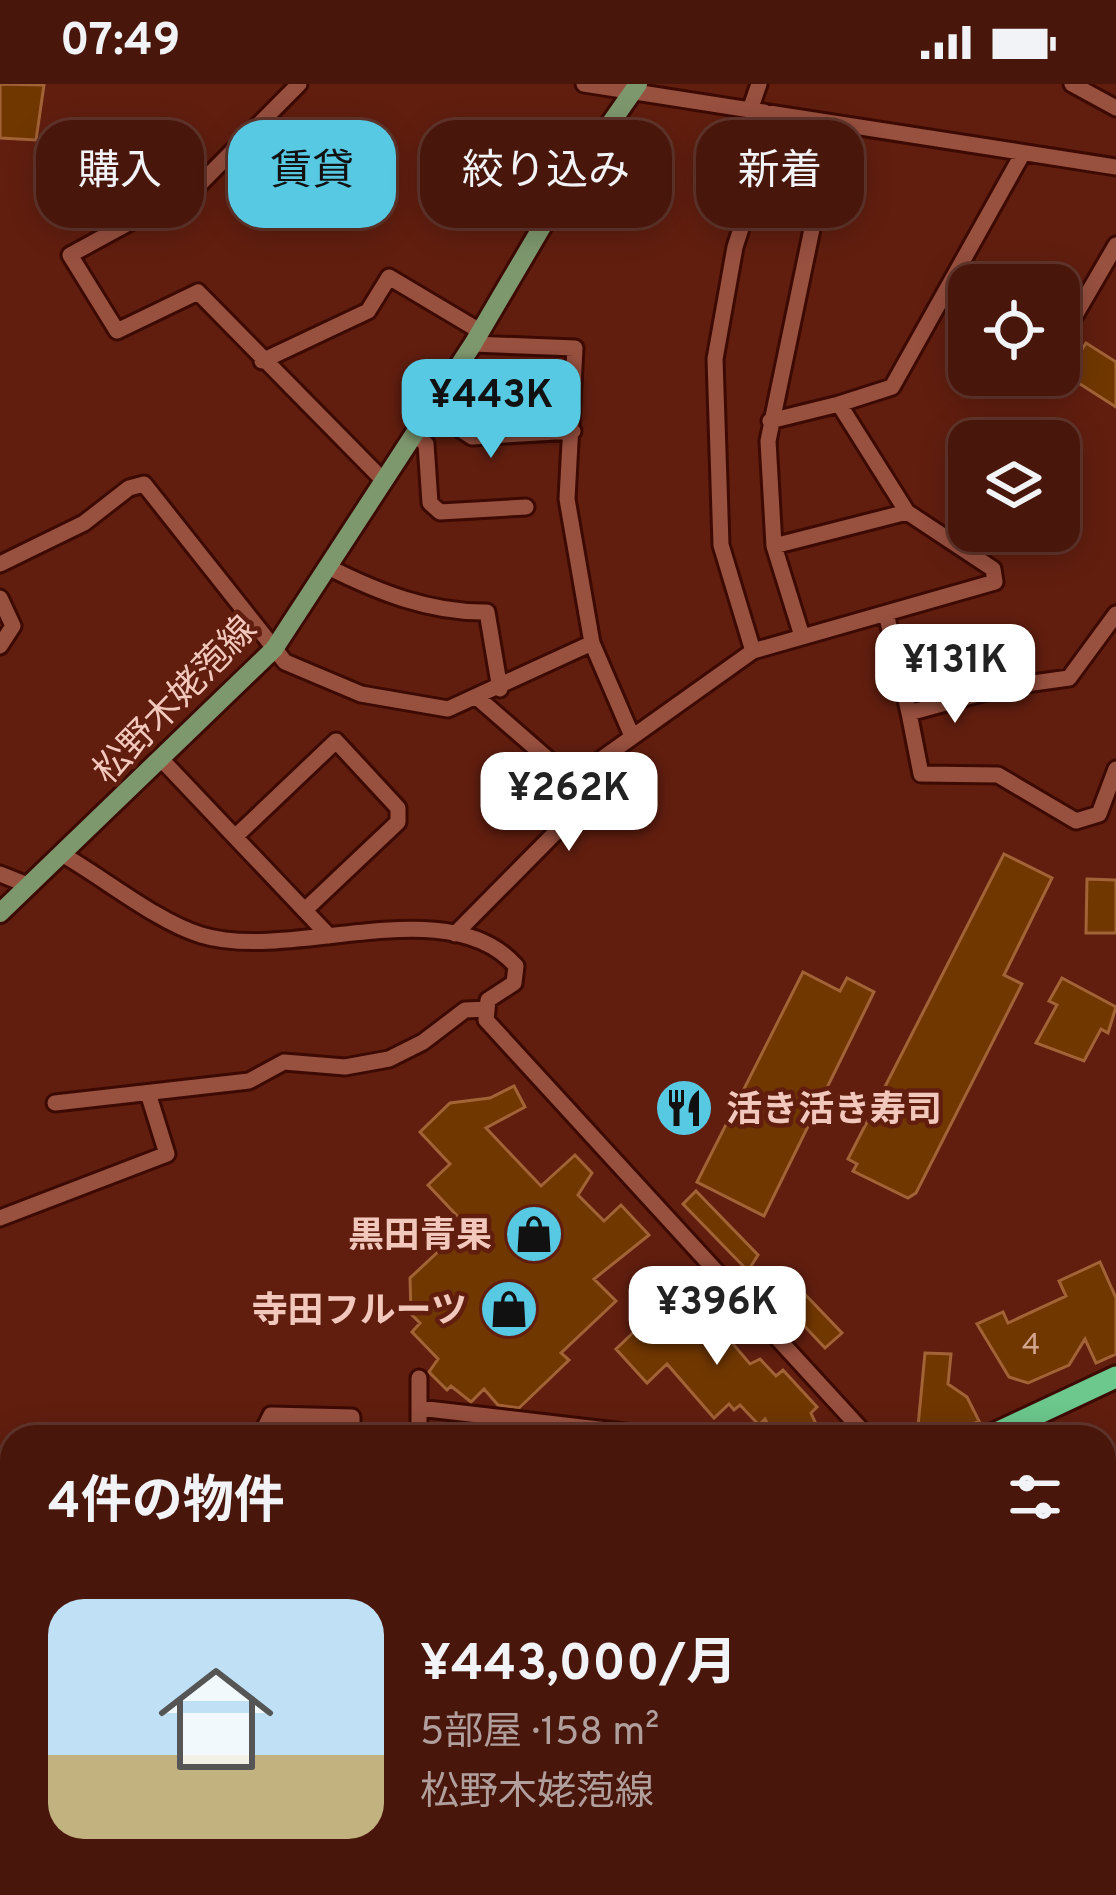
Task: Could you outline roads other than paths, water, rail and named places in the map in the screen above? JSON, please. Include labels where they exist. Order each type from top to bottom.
[{"type":"highway","points":[[1014,1425],[1116,1377]]},
{"type":"main road","name":"松野木姥萢線","points":[[0,913],[163,761],[274,649],[634,88]]},
{"type":"street","points":[[298,84],[200,184],[70,255],[117,331],[198,292],[384,481]]},
{"type":"street","points":[[584,84],[634,88],[815,120]]},
{"type":"street","points":[[753,651],[721,545],[715,359],[735,247],[764,161],[758,84]]},
{"type":"street","points":[[1072,84],[1116,108]]},
{"type":"street","points":[[864,128],[1116,167]]},
{"type":"street","points":[[770,421],[892,387],[1023,153]]},
{"type":"street","points":[[802,636],[774,546],[770,421],[811,228]]},
{"type":"street","points":[[1080,307],[1116,245]]},
{"type":"street","points":[[262,362],[368,311],[389,277],[476,337],[575,348],[574,431],[566,500],[592,643],[632,736]]},
{"type":"street","points":[[479,699],[572,780],[753,651],[995,582],[993,568],[907,512],[839,404]]},
{"type":"street","points":[[431,410],[472,436],[574,431]]},
{"type":"street","points":[[415,435],[426,444],[430,503],[440,512],[526,507]]},
{"type":"street","points":[[0,564],[84,523],[128,488],[144,484],[285,662],[361,694],[448,710],[592,643]]},
{"type":"street","points":[[774,546],[907,512]]},
{"type":"street","points":[[328,567],[376,591],[456,613],[487,612],[500,688]]},
{"type":"street","points":[[0,598],[13,626],[0,646]]},
{"type":"street","points":[[886,613],[921,774],[998,775],[1076,821],[1099,814],[1116,770]]},
{"type":"street","points":[[909,712],[1004,687],[1069,678],[1116,614]]},
{"type":"street","points":[[236,836],[336,741],[398,808],[398,822],[306,909]]},
{"type":"street","points":[[163,761],[329,936]]},
{"type":"street","points":[[455,934],[558,830],[493,774]]},
{"type":"street","points":[[64,856],[200,935],[226,940],[455,934],[500,948],[515,966],[514,983],[488,1000],[486,1020],[857,1425]]},
{"type":"street","points":[[0,874],[30,886]]},
{"type":"street","points":[[55,1103],[249,1082],[284,1062],[345,1066],[389,1059],[423,1042],[465,1010],[487,1009]]},
{"type":"street","points":[[0,1218],[167,1154],[148,1093]]},
{"type":"street","points":[[419,1378],[419,1425]]},
{"type":"street","points":[[419,1408],[564,1425]]},
{"type":"street","points":[[266,1425],[271,1415],[352,1417],[352,1425]]},
{"type":"place","name":"活き活き寿司","points":[[684,1108]]},
{"type":"place","name":"黒田青果","points":[[534,1234]]},
{"type":"place","name":"寺田フルーツ","points":[[509,1309]]}]
